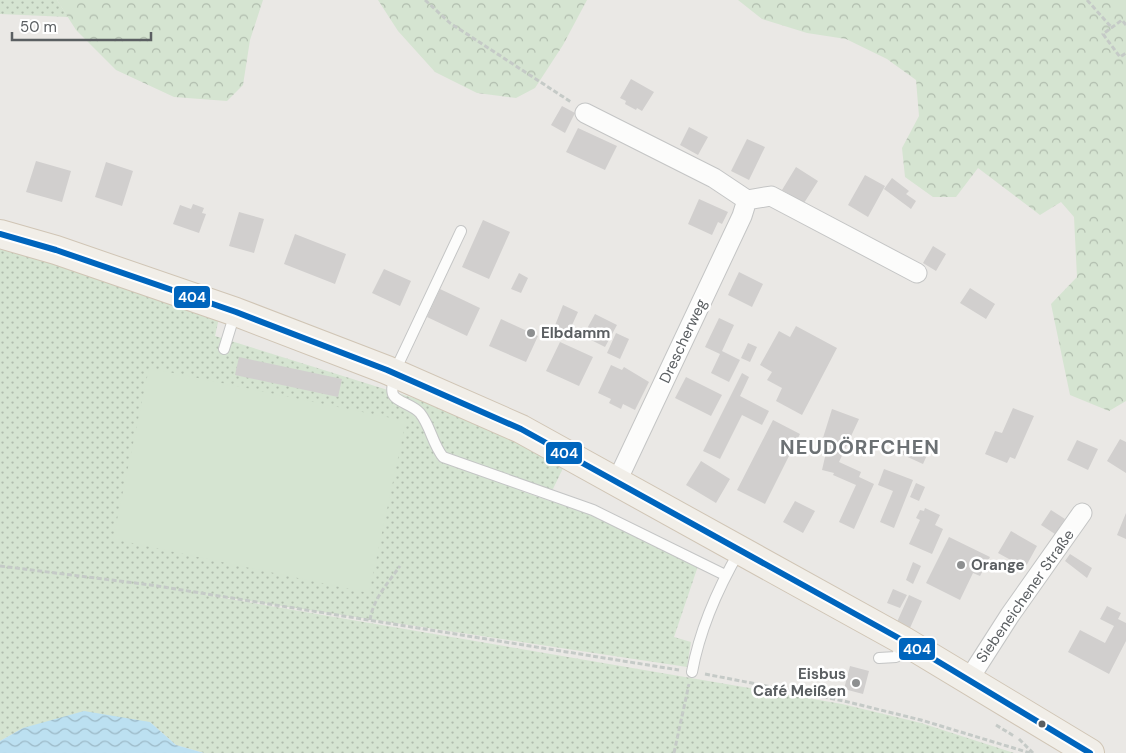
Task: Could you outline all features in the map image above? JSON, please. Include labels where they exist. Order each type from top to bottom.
[{"type":"main road","name":"Siebeneichener Straße","points":[[0,234],[56,250],[236,312],[394,373],[521,429],[740,549],[969,679],[1090,753]]},
{"type":"street","points":[[585,114],[714,178],[747,200],[771,196],[917,273]]},
{"type":"street","name":"Drescherweg","points":[[617,481],[742,216],[747,200]]},
{"type":"street","name":"Siebeneichener Straße","points":[[969,679],[1010,615],[1082,513]]},
{"type":"lane","points":[[461,231],[394,373],[392,394],[395,398],[408,403],[418,411],[431,428],[434,446],[443,457],[593,510],[725,575]]},
{"type":"lane","points":[[224,349],[236,312]]},
{"type":"lane","points":[[692,672],[698,642],[725,575],[740,549]]},
{"type":"lane","points":[[879,658],[889,659],[896,656],[904,642]]},
{"type":"path","points":[[425,0],[450,23],[567,99],[585,114]]},
{"type":"path","points":[[1088,0],[1112,28]]},
{"type":"path","points":[[1126,25],[1122,20],[1103,34],[1120,57],[1126,53]]},
{"type":"path","points":[[0,566],[151,585],[692,672],[844,702],[921,720],[1030,753]]},
{"type":"path","points":[[370,620],[372,609],[378,598],[400,566]]},
{"type":"path","points":[[674,753],[692,672]]},
{"type":"green space","points":[[0,0],[57,0],[68,17],[0,14]]},
{"type":"green space","points":[[57,0],[263,0],[250,40],[243,85],[227,101],[174,97],[116,70],[76,30]]},
{"type":"green space","points":[[378,0],[587,0],[563,45],[535,88],[516,98],[477,93],[435,72],[398,31]]},
{"type":"green space","points":[[738,0],[1126,0],[1126,401],[1109,411],[1070,395],[1051,304],[1077,277],[1074,217],[1061,202],[1040,215],[978,168],[956,197],[933,197],[905,177],[902,148],[919,116],[916,80],[887,59],[846,39],[807,33],[762,19]]},
{"type":"green space","points":[[0,247],[219,318],[215,336],[439,406],[565,464],[552,491],[523,482],[521,491],[591,515],[698,566],[674,637],[691,642],[687,667],[189,592],[842,704],[921,723],[1014,753],[204,753],[176,745],[150,722],[23,728],[0,741]]},
{"type":"green space","points":[[149,368],[406,421],[369,593],[113,539]]},
{"type":"water","points":[[84,711],[150,722],[176,745],[204,753],[0,753],[0,741],[23,728]]},
{"type":"building","points":[[631,79],[654,92],[642,111],[625,104],[626,101],[620,98]]},
{"type":"building","points":[[562,106],[575,113],[565,133],[551,125]]},
{"type":"building","points":[[689,127],[708,137],[698,155],[680,145]]},
{"type":"building","points":[[578,128],[617,146],[605,170],[566,152]]},
{"type":"building","points":[[747,139],[765,147],[749,180],[731,171]]},
{"type":"building","points":[[36,161],[71,171],[62,202],[26,192]]},
{"type":"building","points":[[106,162],[133,171],[122,206],[95,197]]},
{"type":"building","points":[[796,167],[818,181],[804,203],[782,190]]},
{"type":"building","points":[[865,175],[885,186],[868,217],[848,205]]},
{"type":"building","points":[[892,178],[909,191],[906,194],[916,201],[911,209],[884,189]]},
{"type":"building","points":[[699,199],[728,212],[722,224],[718,222],[712,235],[688,224]]},
{"type":"building","points":[[193,204],[204,208],[202,213],[206,214],[199,233],[173,224],[180,205],[191,209]]},
{"type":"building","points":[[239,212],[264,219],[254,253],[229,246]]},
{"type":"building","points":[[483,220],[510,232],[489,279],[462,267]]},
{"type":"building","points":[[295,234],[346,254],[335,284],[284,264]]},
{"type":"building","points":[[933,246],[946,254],[936,271],[923,263]]},
{"type":"building","points":[[384,269],[411,281],[400,306],[372,293]]},
{"type":"building","points":[[739,272],[763,284],[752,307],[728,295]]},
{"type":"building","points":[[519,273],[528,278],[521,293],[511,289]]},
{"type":"building","points":[[970,288],[995,304],[986,319],[960,303]]},
{"type":"building","points":[[440,289],[480,308],[467,336],[427,317]]},
{"type":"building","points":[[563,305],[578,312],[568,334],[554,328]]},
{"type":"building","points":[[595,314],[617,325],[605,347],[583,336]]},
{"type":"building","points":[[719,318],[734,325],[722,351],[740,360],[729,382],[711,373],[720,354],[705,347]]},
{"type":"building","points":[[501,319],[538,336],[526,362],[489,346]]},
{"type":"building","points":[[796,326],[837,348],[802,415],[776,401],[782,388],[767,380],[772,372],[760,365],[779,331],[790,337]]},
{"type":"building","points":[[616,333],[629,339],[620,359],[607,353]]},
{"type":"building","points":[[560,342],[593,357],[579,386],[546,371]]},
{"type":"building","points":[[748,343],[757,347],[750,362],[741,358]]},
{"type":"building","points":[[239,357],[342,379],[338,397],[235,375]]},
{"type":"building","points":[[611,365],[622,370],[624,367],[649,382],[635,410],[623,404],[621,409],[609,403],[611,399],[598,393]]},
{"type":"building","points":[[742,373],[749,377],[740,396],[769,411],[762,425],[742,415],[720,459],[703,451]]},
{"type":"building","points":[[686,377],[722,395],[711,416],[675,398]]},
{"type":"building","points":[[1013,408],[1034,416],[1015,459],[1010,457],[1007,463],[985,454],[995,431],[1002,433]]},
{"type":"building","points":[[832,409],[859,419],[839,462],[861,472],[859,477],[874,484],[854,529],[839,522],[856,485],[833,475],[834,473],[822,470],[828,444],[822,441]]},
{"type":"building","points":[[773,420],[800,434],[765,504],[737,490]]},
{"type":"building","points":[[1120,439],[1126,442],[1126,473],[1107,461]]},
{"type":"building","points":[[1077,440],[1098,449],[1088,470],[1067,460]]},
{"type":"building","points":[[906,443],[928,453],[923,464],[901,454]]},
{"type":"building","points":[[701,461],[730,479],[716,503],[686,485]]},
{"type":"building","points":[[884,469],[913,480],[894,528],[880,522],[893,491],[878,485]]},
{"type":"building","points":[[916,483],[925,487],[919,501],[910,497]]},
{"type":"building","points":[[795,501],[815,511],[803,533],[783,522]]},
{"type":"building","points":[[925,508],[940,515],[935,525],[943,529],[932,554],[909,544],[920,520],[916,518],[920,510],[924,511]]},
{"type":"building","points":[[1051,510],[1065,519],[1055,534],[1041,525]]},
{"type":"building","points":[[1126,513],[1126,539],[1117,535]]},
{"type":"building","points":[[1011,531],[1037,546],[1025,568],[998,553]]},
{"type":"building","name":"Orange","points":[[949,537],[990,557],[980,576],[973,573],[960,600],[926,583]]},
{"type":"building","points":[[1070,554],[1092,568],[1087,578],[1065,561]]},
{"type":"building","points":[[913,562],[921,566],[913,584],[906,580]]},
{"type":"building","points":[[893,589],[907,595],[900,608],[887,603]]},
{"type":"building","points":[[909,595],[922,601],[910,628],[897,622]]},
{"type":"building","points":[[1107,606],[1121,613],[1118,619],[1126,623],[1126,641],[1109,674],[1068,652],[1080,630],[1105,643],[1114,626],[1100,619]]},
{"type":"building","name":"Eisbus Café Meißen","points":[[850,666],[869,671],[863,694],[844,689]]},
{"type":"transit line","name":"404","points":[[0,234],[56,250],[236,312],[387,370],[521,429],[904,641],[1090,753]]},
{"type":"place","name":"Elbdamm","points":[[531,333]]},
{"type":"place","name":"Orange","points":[[961,565]]},
{"type":"place","name":"Eisbus Café Meißen","points":[[856,683]]},
{"type":"district","name":"NEUDÖRFCHEN","points":[[860,447]]}]
